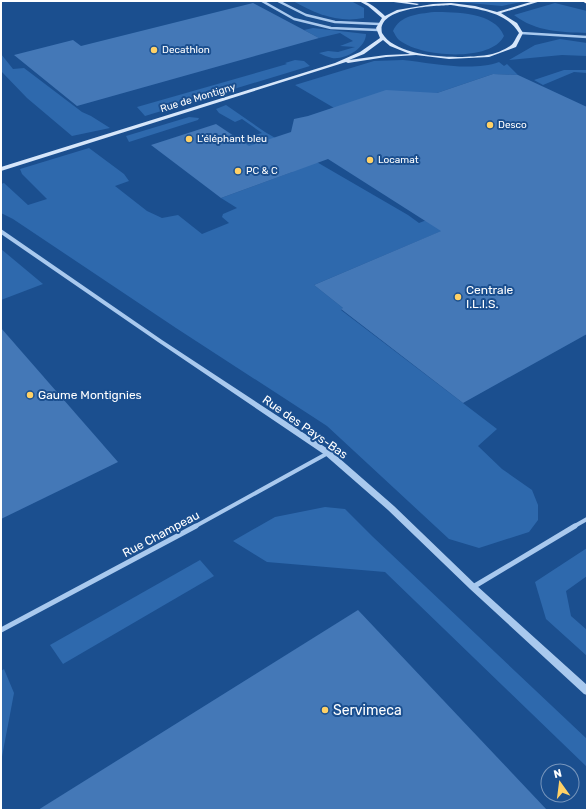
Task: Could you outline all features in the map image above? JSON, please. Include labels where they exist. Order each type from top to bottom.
[{"type":"main road","points":[[361,1],[370,6],[384,18]]},
{"type":"main road","points":[[388,1],[425,5],[451,4],[476,7],[498,13],[514,23],[521,33],[514,46],[490,56],[455,59],[419,54],[397,47],[383,38],[378,30],[379,24],[384,18],[400,10],[425,5]]},
{"type":"main road","points":[[498,13],[539,1]]},
{"type":"main road","points":[[337,64],[362,53],[383,38]]},
{"type":"main road","points":[[337,64],[386,56],[419,54]]},
{"type":"main road","name":"Rue de Montigny","points":[[1,169],[337,64]]},
{"type":"street","points":[[262,1],[294,19],[331,28],[378,30]]},
{"type":"street","points":[[278,1],[306,15],[335,22],[379,24]]},
{"type":"street","points":[[521,33],[587,37]]},
{"type":"street","name":"Rue des Pays-Bas","points":[[1,232],[160,341],[328,453],[391,508],[473,587],[587,691]]},
{"type":"street","name":"Rue Champeau","points":[[1,630],[188,531],[328,453]]},
{"type":"street","points":[[473,587],[587,519]]},
{"type":"shaded area","points":[[293,1],[351,1],[364,8],[364,18],[345,19],[327,16],[310,10]]},
{"type":"shaded area","points":[[446,1],[526,1],[502,6]]},
{"type":"shaded area","points":[[555,3],[587,11],[587,33],[540,28],[522,21],[514,15]]},
{"type":"shaded area","points":[[434,12],[463,13],[483,18],[492,22],[499,28],[504,36],[496,45],[485,50],[470,54],[453,54],[436,53],[407,45],[398,39],[393,31],[405,18]]},
{"type":"shaded area","points":[[313,28],[366,34],[363,44],[354,52],[343,57],[332,58],[319,53],[328,51],[338,52],[355,47],[340,46],[353,41],[340,33],[319,38],[304,30]]},
{"type":"shaded area","points":[[560,39],[587,43],[587,56],[562,55],[509,60],[535,45]]},
{"type":"shaded area","points":[[1,54],[13,69],[24,68],[82,112],[110,128],[72,136],[27,98],[1,71]]},
{"type":"shaded area","points":[[295,60],[304,61],[310,66],[145,116],[137,107],[287,64],[285,63]]},
{"type":"shaded area","points":[[403,60],[464,67],[488,65],[499,62],[504,66],[507,64],[518,75],[493,74],[437,93],[557,182],[314,285],[343,308],[341,310],[497,429],[478,446],[502,469],[532,490],[538,505],[538,520],[529,532],[479,548],[449,539],[327,426],[176,328],[13,219],[1,213],[1,184],[4,183],[28,205],[47,199],[22,174],[20,169],[89,148],[124,174],[129,181],[115,186],[147,211],[162,218],[178,215],[202,234],[229,223],[222,217],[223,214],[237,208],[221,198],[292,172],[253,146],[191,156],[262,133],[242,119],[235,122],[219,113],[216,109],[226,105],[265,132],[408,215],[419,223],[486,197],[295,85],[374,61]]},
{"type":"shaded area","points":[[564,70],[587,70],[587,73],[574,72],[543,85],[534,80]]},
{"type":"shaded area","points":[[189,117],[199,118],[198,120],[129,142],[126,136]]},
{"type":"shaded area","points":[[1,249],[43,284],[1,300]]},
{"type":"shaded area","points":[[325,507],[345,509],[587,739],[587,767],[385,572],[267,562],[233,541],[275,517]]},
{"type":"shaded area","points":[[587,548],[587,576],[566,591],[571,616],[587,630],[587,656],[546,619],[535,582]]},
{"type":"shaded area","points":[[200,560],[214,576],[63,664],[50,645]]},
{"type":"shaded area","points":[[4,669],[14,693],[1,762],[1,671]]},
{"type":"building","name":"Decathlon","points":[[253,3],[319,38],[77,106],[14,55],[73,40],[81,46]]},
{"type":"building","points":[[493,74],[518,75],[587,107],[587,334],[463,403],[341,309],[343,308],[314,285],[441,231],[328,159],[221,198],[151,145],[216,124],[249,146],[291,132],[294,119],[308,116],[386,90],[437,93]]},
{"type":"building","name":"Gaume Montignies","points":[[1,328],[118,462],[1,519]]},
{"type":"building","name":"Servimeca","points":[[358,610],[547,810],[38,810]]},
{"type":"place","name":"Decathlon","points":[[154,50]]},
{"type":"place","name":"Desco","points":[[490,125]]},
{"type":"place","name":"L'éléphant bleu","points":[[189,139]]},
{"type":"place","name":"Locamat","points":[[370,160]]},
{"type":"place","name":"PC & C","points":[[238,171]]},
{"type":"place","name":"Centrale I.L.I.S.","points":[[458,297]]},
{"type":"place","name":"Gaume Montignies","points":[[30,395]]},
{"type":"place","name":"Servimeca","points":[[325,710]]}]
